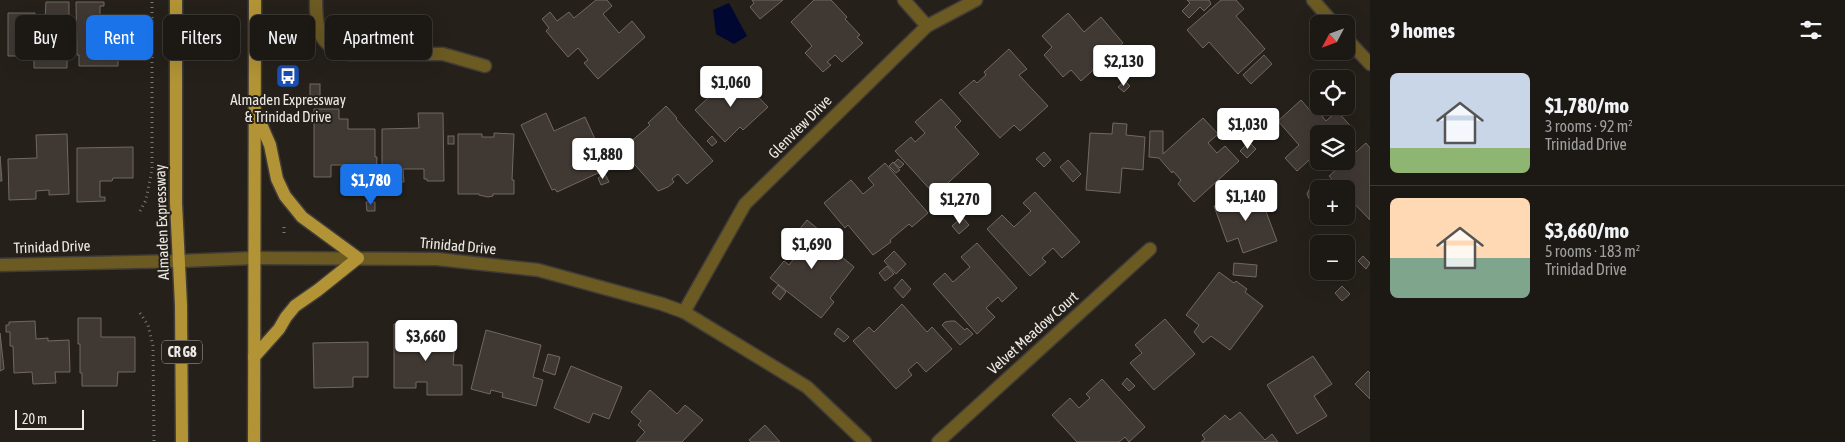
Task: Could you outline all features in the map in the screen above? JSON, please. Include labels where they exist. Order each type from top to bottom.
[{"type":"main road","name":"Almaden Expressway","points":[[176,0],[176,203],[180,261],[182,442]]},
{"type":"main road","points":[[254,442],[255,0]]},
{"type":"main road","points":[[254,357],[280,330],[286,317],[295,306],[358,258],[302,217],[285,196],[277,179],[270,145],[255,109]]},
{"type":"street","points":[[316,0],[319,32],[326,43],[335,51],[349,54],[443,54],[485,66]]},
{"type":"street","points":[[904,0],[927,26]]},
{"type":"street","name":"Glenview Drive","points":[[684,312],[745,204],[927,26],[976,0]]},
{"type":"street","points":[[1313,0],[1326,15]]},
{"type":"street","points":[[1355,48],[1370,64]]},
{"type":"street","name":"Velvet Meadow Court","points":[[938,442],[1150,249]]},
{"type":"street","name":"Trinidad Drive","points":[[0,265],[255,258],[358,258],[437,259],[538,270],[662,304],[684,312],[808,387],[865,442]]},
{"type":"path","points":[[140,211],[146,200],[152,170],[152,0]]},
{"type":"path","points":[[140,313],[148,325],[153,346],[154,442]]},
{"type":"water","points":[[729,3],[747,36],[734,44],[716,34],[713,10]]},
{"type":"building","points":[[596,0],[607,0],[612,6],[603,14],[619,33],[632,21],[645,37],[598,79],[584,63],[588,60],[578,48],[568,57],[546,31],[549,28],[542,19],[550,12],[557,21],[569,12],[574,18]]},
{"type":"building","points":[[752,0],[783,0],[760,19],[750,7],[754,3]]},
{"type":"building","points":[[814,0],[831,0],[847,17],[845,19],[860,35],[857,37],[863,43],[842,62],[835,55],[827,62],[831,65],[823,72],[805,53],[812,46],[791,22]]},
{"type":"building","points":[[1187,0],[1209,0],[1211,4],[1204,11],[1200,7],[1189,18],[1182,11],[1190,3]]},
{"type":"building","points":[[1221,0],[1236,0],[1244,9],[1236,16],[1265,49],[1238,74],[1209,42],[1203,48],[1187,30]]},
{"type":"building","points":[[46,2],[69,2],[69,15],[45,15]]},
{"type":"building","points":[[76,2],[104,2],[104,6],[100,6],[100,15],[86,15],[86,60],[118,60],[118,66],[79,66],[79,55],[77,55]]},
{"type":"building","points":[[8,13],[35,13],[35,15],[15,15],[15,56],[8,56]]},
{"type":"building","points":[[1068,13],[1084,32],[1101,17],[1123,43],[1081,81],[1071,70],[1063,77],[1044,55],[1052,47],[1042,36]]},
{"type":"building","points":[[1009,49],[1027,69],[1019,75],[1048,106],[1020,131],[1014,125],[1000,138],[959,93],[974,80],[977,83],[986,75],[984,72]]},
{"type":"building","points":[[1264,55],[1272,64],[1251,84],[1243,75]]},
{"type":"building","points":[[34,60],[67,60],[67,68],[34,68]]},
{"type":"building","points":[[735,73],[768,107],[743,130],[740,127],[725,142],[695,110]]},
{"type":"building","points":[[1125,81],[1130,86],[1124,92],[1118,87]]},
{"type":"building","points":[[310,84],[320,84],[320,103],[310,103]]},
{"type":"building","points":[[941,99],[961,121],[955,127],[979,154],[935,195],[895,151],[911,137],[915,142],[925,133],[915,122]]},
{"type":"building","points":[[1301,100],[1310,110],[1310,115],[1321,115],[1326,121],[1333,115],[1341,115],[1350,125],[1310,125],[1310,159],[1297,171],[1285,158],[1299,145],[1278,121]]},
{"type":"building","points":[[666,106],[713,161],[687,184],[678,174],[672,179],[674,182],[658,191],[628,157],[634,152],[628,144],[650,125],[648,123]]},
{"type":"building","points":[[314,109],[339,109],[339,119],[348,119],[348,129],[375,129],[376,177],[354,177],[354,165],[331,165],[331,177],[314,177]]},
{"type":"building","points":[[418,113],[443,113],[444,181],[427,181],[427,179],[424,179],[424,169],[403,169],[404,182],[382,182],[382,129],[419,128]]},
{"type":"building","points":[[546,113],[554,131],[585,117],[599,148],[602,147],[612,164],[607,166],[609,168],[557,192],[555,189],[552,190],[521,125]]},
{"type":"building","points":[[1203,118],[1218,134],[1208,143],[1217,153],[1225,146],[1239,161],[1194,202],[1178,184],[1181,180],[1173,171],[1172,173],[1159,158],[1149,157],[1150,131],[1163,131],[1163,154]]},
{"type":"building","points":[[1113,123],[1127,124],[1126,135],[1145,137],[1143,170],[1122,168],[1120,193],[1086,190],[1090,133],[1112,134]]},
{"type":"building","points":[[494,133],[514,134],[512,180],[514,180],[514,194],[493,194],[493,196],[488,197],[479,194],[458,194],[458,134],[482,134],[482,137],[494,137]]},
{"type":"building","points":[[67,134],[69,194],[49,195],[49,190],[36,191],[36,199],[9,200],[8,159],[37,158],[36,135]]},
{"type":"building","points":[[448,136],[454,136],[454,144],[448,144]]},
{"type":"building","points":[[712,136],[717,142],[712,146],[707,141]]},
{"type":"building","points":[[1249,142],[1256,149],[1247,158],[1240,151]]},
{"type":"building","points":[[1366,143],[1370,148],[1370,220],[1355,204],[1355,180],[1333,180],[1329,176],[1336,170],[1355,170],[1355,153]]},
{"type":"building","points":[[133,147],[133,178],[113,178],[112,181],[100,181],[100,197],[105,197],[105,201],[77,202],[77,148]]},
{"type":"building","points":[[1044,152],[1051,160],[1044,167],[1036,159]]},
{"type":"building","points":[[0,156],[2,181],[0,181]]},
{"type":"building","points":[[898,159],[904,164],[900,168],[894,163]]},
{"type":"building","points":[[1068,160],[1081,174],[1073,182],[1060,167]]},
{"type":"building","points":[[893,162],[900,170],[896,173],[889,166]]},
{"type":"building","points":[[885,163],[928,213],[912,227],[909,224],[890,240],[891,242],[873,255],[848,225],[845,228],[824,203],[851,180],[863,194],[874,185],[868,178]]},
{"type":"building","points":[[605,174],[609,182],[601,185],[598,178]]},
{"type":"building","points":[[1310,188],[1310,201],[1307,194]]},
{"type":"building","points":[[1258,190],[1277,241],[1243,253],[1238,238],[1227,242],[1214,206]]},
{"type":"building","points":[[1035,192],[1080,242],[1062,258],[1053,248],[1042,258],[1046,262],[1030,276],[987,229],[1002,215],[1014,227],[1031,211],[1023,203]]},
{"type":"building","points":[[366,202],[375,202],[375,211],[367,211]]},
{"type":"building","points":[[978,202],[982,206],[975,213],[971,209]]},
{"type":"building","points":[[962,217],[969,225],[959,234],[952,226]]},
{"type":"building","points":[[807,220],[830,239],[826,244],[854,267],[830,298],[834,302],[821,318],[770,278],[784,261],[789,265],[796,256],[785,247]]},
{"type":"building","points":[[977,243],[1017,288],[1002,302],[998,297],[986,308],[995,317],[977,334],[933,284],[945,273],[953,282],[970,267],[961,257]]},
{"type":"building","points":[[894,251],[906,264],[896,274],[884,261]]},
{"type":"building","points":[[1363,256],[1370,263],[1366,269],[1358,261]]},
{"type":"building","points":[[1234,263],[1257,265],[1256,277],[1233,275]]},
{"type":"building","points":[[887,266],[894,274],[885,281],[879,273]]},
{"type":"building","points":[[1219,272],[1234,283],[1236,281],[1247,289],[1245,292],[1263,306],[1230,350],[1211,336],[1203,343],[1194,332],[1199,325],[1186,315]]},
{"type":"building","points":[[902,279],[911,289],[903,298],[894,288]]},
{"type":"building","points":[[778,285],[786,292],[780,300],[772,293]]},
{"type":"building","points":[[1342,286],[1350,294],[1342,301],[1335,293]]},
{"type":"building","points":[[902,304],[927,332],[932,327],[952,349],[926,372],[917,362],[908,370],[912,375],[896,389],[853,341],[869,327],[874,332]]},
{"type":"building","points":[[78,318],[101,318],[101,337],[135,337],[135,372],[118,372],[117,386],[82,386],[80,344],[78,344]]},
{"type":"building","points":[[1165,319],[1195,354],[1154,390],[1130,363],[1142,353],[1135,345]]},
{"type":"building","points":[[35,321],[36,339],[48,338],[48,341],[69,340],[70,372],[55,372],[56,383],[33,384],[32,372],[14,373],[13,346],[10,346],[10,332],[6,332],[6,325],[9,325],[9,322]]},
{"type":"building","points":[[955,321],[965,330],[967,328],[973,334],[960,345],[942,325],[945,322]]},
{"type":"building","points":[[394,324],[415,324],[416,340],[438,340],[438,329],[456,329],[453,365],[462,365],[462,395],[427,395],[427,382],[416,382],[416,388],[394,388]]},
{"type":"building","points":[[838,328],[849,337],[844,342],[834,334]]},
{"type":"building","points":[[486,330],[541,345],[533,377],[543,380],[536,406],[502,397],[503,393],[491,390],[490,394],[471,389]]},
{"type":"building","points":[[0,333],[4,369],[0,371]]},
{"type":"building","points":[[368,342],[368,377],[353,377],[353,387],[314,388],[313,343]]},
{"type":"building","points":[[548,354],[560,357],[555,375],[543,371]]},
{"type":"building","points":[[1313,356],[1332,384],[1314,396],[1327,416],[1297,434],[1267,385]]},
{"type":"building","points":[[571,366],[622,387],[609,419],[593,413],[589,423],[554,408]]},
{"type":"building","points":[[1368,371],[1370,373],[1370,399],[1355,384]]},
{"type":"building","points":[[1127,378],[1135,386],[1129,391],[1122,384]]},
{"type":"building","points":[[1102,379],[1145,427],[1129,442],[1125,437],[1119,442],[1077,442],[1052,415],[1070,398],[1079,408],[1090,398],[1086,394]]},
{"type":"building","points":[[650,390],[677,414],[685,405],[703,420],[682,442],[636,442],[645,432],[638,425],[641,421],[631,412]]},
{"type":"building","points":[[1240,412],[1265,440],[1272,434],[1278,442],[1201,442],[1205,439],[1202,435],[1225,415],[1230,420]]},
{"type":"building","points":[[765,425],[780,442],[751,442],[749,440]]},
{"type":"place","name":"Almaden Expressway & Trinidad Drive","points":[[288,76]]}]
